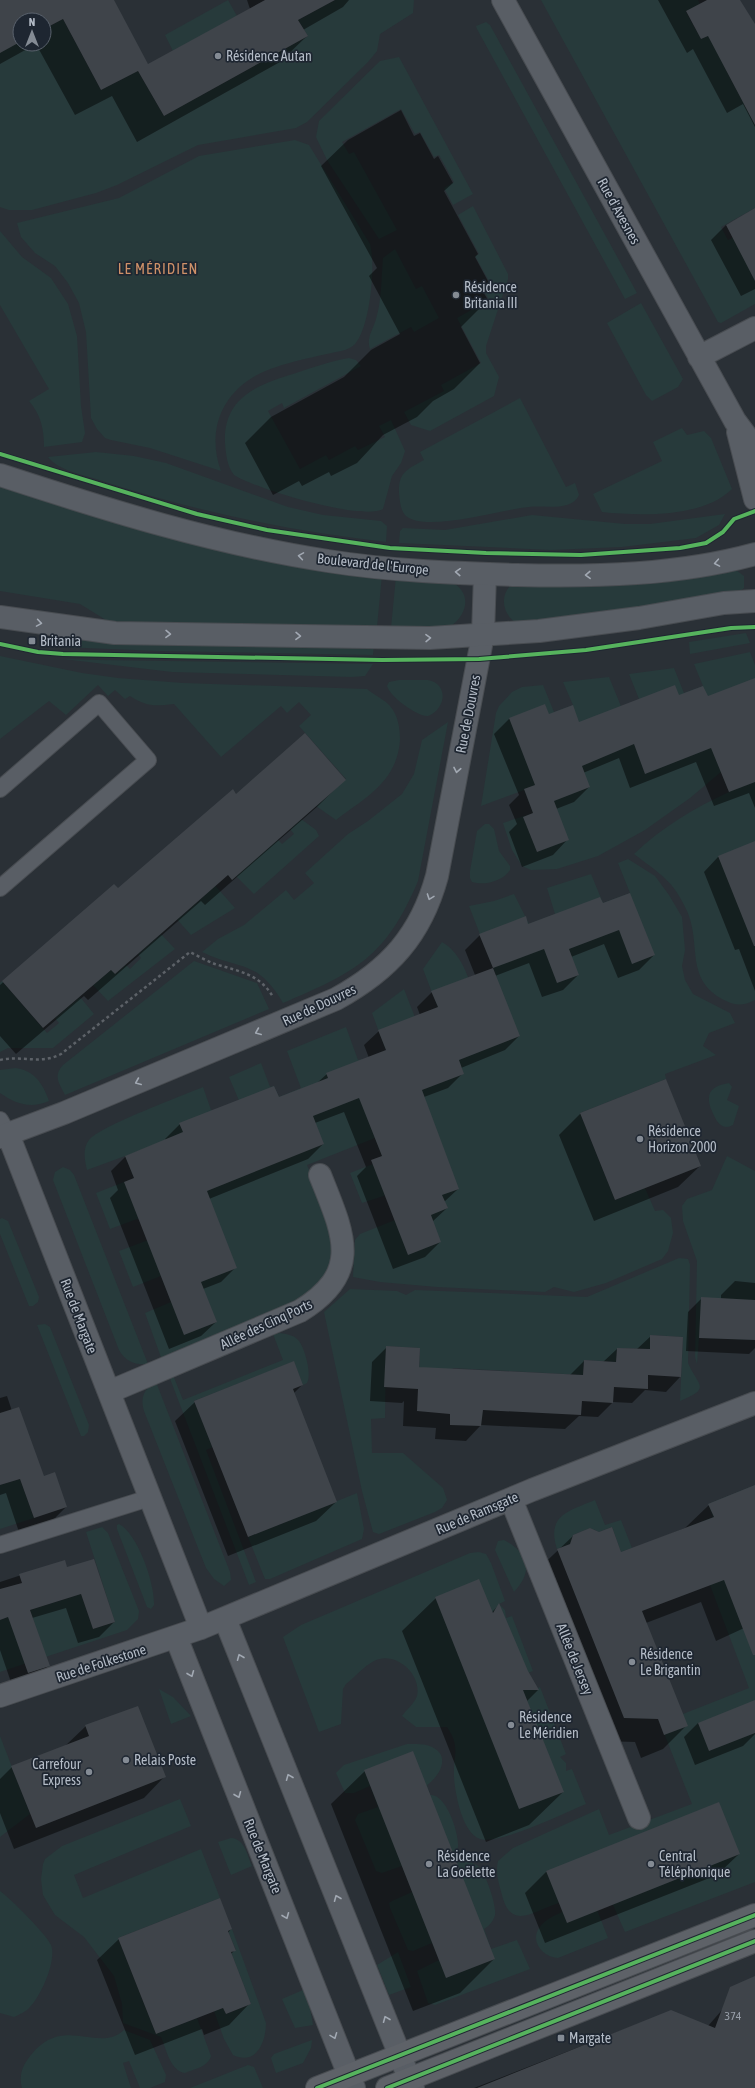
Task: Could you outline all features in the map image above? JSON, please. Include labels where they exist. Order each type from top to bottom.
[{"type":"main road","points":[[317,2088],[352,2081],[400,2055],[755,1915]]},
{"type":"main road","points":[[387,2088],[411,2084],[755,1941]]},
{"type":"street","name":"Rue d'Avesnes","points":[[503,0],[699,357],[735,421],[755,448]]},
{"type":"street","points":[[699,357],[755,328]]},
{"type":"street","name":"Rue d'Avesnes","points":[[735,421],[755,499]]},
{"type":"street","name":"Boulevard de l'Europe","points":[[0,475],[164,526],[269,551],[358,565],[485,574],[582,575],[618,574],[703,565],[755,554]]},
{"type":"street","name":"Rue de Douvres","points":[[3,1131],[71,1110],[330,1002],[365,983],[391,961],[410,938],[432,894],[483,635],[485,574]]},
{"type":"street","points":[[0,617],[115,633],[414,638],[483,635],[545,630],[640,618],[724,603],[755,601]]},
{"type":"street","name":"Rue de Margate","points":[[3,1131],[109,1392],[149,1498],[202,1628]]},
{"type":"street","name":"Allée des Cinq Ports","points":[[109,1392],[300,1311],[318,1300],[334,1280],[340,1269],[344,1250],[344,1240],[339,1223],[320,1175]]},
{"type":"street","name":"Rue de Ramsgate","points":[[202,1628],[511,1499],[755,1403]]},
{"type":"street","name":"Allée de Jersey","points":[[511,1499],[639,1818]]},
{"type":"street","points":[[225,1619],[411,2084]]},
{"type":"street","name":"Rue de Folkestone","points":[[0,1696],[202,1628]]},
{"type":"street","name":"Rue de Margate","points":[[176,1637],[352,2081]]},
{"type":"lane","points":[[0,789],[99,703],[148,760],[0,888]]},
{"type":"lane","points":[[0,1545],[149,1498]]},
{"type":"path","points":[[0,1060],[18,1058],[45,1060],[61,1054],[190,952],[214,964],[240,970],[255,978],[268,990],[275,1000]]},
{"type":"shaded area","points":[[228,0],[237,16],[173,51],[165,35]]},
{"type":"shaded area","points":[[335,0],[414,0],[413,13],[380,34],[377,51],[368,62],[307,122],[296,128],[198,145],[117,185],[96,193],[32,210],[9,210],[0,207],[0,44],[12,43],[12,52],[52,52],[52,25],[63,19],[101,90],[138,71],[164,116],[308,36],[298,20]]},
{"type":"shaded area","points":[[541,0],[698,0],[700,4],[686,12],[701,39],[722,29],[727,72],[742,100],[755,92],[755,208],[721,227],[728,240],[736,236],[755,281],[755,304],[721,323],[718,322]]},
{"type":"shaded area","points":[[486,22],[490,25],[637,293],[625,299],[477,29],[476,26]]},
{"type":"shaded area","points":[[399,57],[473,194],[453,205],[444,188],[454,182],[439,155],[434,157],[420,132],[415,134],[401,109],[342,142],[349,154],[354,152],[397,230],[379,239],[327,160],[316,137],[319,121],[380,61]]},
{"type":"shaded area","points":[[295,140],[309,145],[370,244],[372,254],[372,280],[368,310],[365,324],[355,344],[345,350],[276,367],[257,375],[244,383],[226,404],[216,429],[217,457],[221,471],[150,448],[105,438],[97,429],[91,418],[86,332],[79,303],[68,283],[55,266],[35,253],[21,237],[17,223],[119,198],[199,156]]},
{"type":"shaded area","points":[[473,206],[508,274],[508,279],[486,346],[486,353],[499,377],[494,396],[430,431],[411,425],[404,412],[444,391],[441,385],[481,363],[457,318],[489,300],[482,287],[490,283],[475,256],[479,254],[458,215]]},
{"type":"shaded area","points":[[0,231],[22,257],[51,278],[68,304],[77,336],[81,406],[85,433],[82,442],[44,447],[41,422],[29,401],[49,389],[0,305]]},
{"type":"shaded area","points":[[395,249],[416,289],[422,286],[439,318],[414,332],[411,327],[370,349],[369,338],[376,319],[379,304],[383,258]]},
{"type":"shaded area","points":[[641,303],[683,379],[678,387],[652,401],[646,395],[607,323]]},
{"type":"shaded area","points":[[349,358],[356,360],[361,366],[284,408],[282,403],[268,411],[300,469],[326,455],[329,460],[355,446],[358,450],[385,437],[379,426],[391,420],[405,451],[401,463],[392,476],[383,509],[371,512],[354,511],[308,502],[263,488],[234,475],[228,464],[225,443],[226,427],[230,414],[237,403],[246,394],[269,382],[322,364]]},
{"type":"shaded area","points":[[520,398],[566,487],[575,483],[579,495],[575,500],[564,506],[529,507],[447,521],[416,521],[406,516],[401,508],[400,502],[400,480],[405,472],[424,460],[420,452]]},
{"type":"shaded area","points":[[682,428],[687,435],[704,431],[711,438],[732,489],[720,498],[705,505],[688,510],[652,514],[602,512],[593,494],[662,461],[653,442]]},
{"type":"shaded area","points":[[96,452],[134,456],[166,463],[288,507],[323,515],[381,521],[387,526],[386,542],[313,532],[203,510],[76,473],[57,465],[48,457]]},
{"type":"shaded area","points":[[0,484],[382,575],[377,627],[115,623],[106,620],[80,604],[0,591]]},
{"type":"shaded area","points":[[725,514],[719,525],[696,538],[622,547],[551,550],[399,543],[400,531],[403,528],[445,530],[532,515],[625,524],[650,524]]},
{"type":"shaded area","points":[[729,569],[736,570],[744,576],[744,588],[739,592],[618,613],[517,623],[508,616],[504,606],[505,595],[511,585]]},
{"type":"shaded area","points":[[396,576],[455,584],[464,594],[465,600],[463,611],[456,622],[451,626],[391,628]]},
{"type":"shaded area","points":[[746,633],[750,643],[690,654],[689,642]]},
{"type":"shaded area","points":[[62,636],[374,645],[373,655],[159,651],[61,647]]},
{"type":"shaded area","points":[[750,652],[755,665],[755,1000],[740,1004],[724,1000],[712,992],[703,982],[696,960],[691,924],[682,900],[665,878],[634,854],[678,819],[729,792],[721,772],[690,798],[645,830],[598,856],[557,869],[531,870],[522,866],[512,850],[503,823],[533,813],[524,790],[481,806],[496,713],[499,706],[512,692],[522,687],[543,685],[554,712],[573,705],[563,682],[609,677],[625,716],[643,709],[629,674],[674,668],[684,693],[703,686],[694,664]]},
{"type":"shaded area","points":[[0,656],[82,673],[118,678],[183,683],[367,689],[388,704],[395,713],[400,735],[398,755],[393,767],[378,787],[369,796],[336,820],[316,806],[346,779],[299,726],[311,715],[299,702],[287,713],[281,706],[221,757],[174,704],[146,704],[130,696],[125,699],[115,690],[108,696],[98,685],[66,715],[49,701],[0,739]]},
{"type":"shaded area","points":[[63,659],[373,664],[365,676],[352,677],[172,672]]},
{"type":"shaded area","points":[[399,680],[428,680],[435,682],[439,686],[443,697],[439,708],[428,716],[411,710],[405,706],[393,695],[387,686],[389,682]]},
{"type":"shaded area","points":[[448,722],[418,881],[394,928],[366,959],[330,982],[283,1003],[265,979],[256,973],[248,968],[202,952],[218,939],[244,925],[286,890],[294,900],[314,883],[305,873],[348,834],[368,821],[402,794],[414,774],[422,740]]},
{"type":"shaded area","points":[[301,819],[316,830],[319,836],[254,894],[236,876],[274,836],[282,844],[294,834],[290,829]]},
{"type":"shaded area","points":[[485,824],[489,824],[494,829],[499,851],[510,866],[510,870],[503,877],[493,882],[477,883],[472,882],[470,878],[470,871],[477,831]]},
{"type":"shaded area","points":[[628,859],[655,876],[669,895],[682,917],[685,950],[682,966],[685,980],[693,994],[730,1013],[735,1023],[709,1033],[703,1046],[716,1055],[665,1074],[666,1079],[580,1113],[615,1200],[645,1188],[655,1211],[663,1210],[671,1218],[673,1233],[668,1251],[662,1259],[606,1283],[574,1292],[554,1287],[545,1292],[437,1287],[380,1282],[353,1277],[355,1240],[360,1234],[395,1220],[396,1192],[362,1203],[350,1173],[373,1164],[382,1156],[375,1138],[307,1165],[323,1203],[334,1254],[326,1278],[305,1297],[162,1360],[145,1313],[171,1302],[161,1276],[133,1287],[119,1251],[156,1237],[148,1215],[110,1229],[96,1193],[134,1178],[125,1156],[87,1170],[85,1147],[89,1140],[96,1134],[124,1119],[203,1087],[211,1110],[243,1110],[229,1077],[261,1063],[270,1087],[274,1086],[279,1097],[301,1088],[287,1051],[346,1027],[358,1060],[362,1059],[366,1069],[389,1059],[372,1013],[404,989],[418,1025],[441,1016],[423,969],[442,942],[457,956],[464,967],[472,987],[497,978],[469,906],[494,901],[514,894],[529,924],[555,914],[547,888],[591,874],[603,903],[630,893],[618,863]]},
{"type":"shaded area","points":[[212,882],[235,908],[191,935],[174,916],[183,915],[206,894],[203,890]]},
{"type":"shaded area","points":[[161,934],[175,949],[108,1001],[93,985],[111,970],[115,974],[126,965],[130,969],[141,958],[138,954]]},
{"type":"shaded area","points":[[194,961],[257,983],[269,1009],[65,1095],[58,1080],[58,1073],[63,1065]]},
{"type":"shaded area","points":[[2,981],[47,1033],[59,1023],[55,1018],[80,997],[94,1014],[53,1048],[8,1048],[0,1052],[0,983]]},
{"type":"shaded area","points":[[16,1068],[28,1072],[37,1079],[44,1089],[49,1101],[36,1105],[29,1105],[12,1100],[0,1093],[0,1070]]},
{"type":"shaded area","points":[[729,1083],[732,1087],[727,1100],[739,1106],[733,1125],[725,1127],[719,1123],[714,1116],[709,1103],[709,1098],[711,1091],[714,1088]]},
{"type":"shaded area","points":[[727,1156],[755,1171],[755,1340],[699,1338],[697,1364],[695,1357],[697,1261],[683,1221],[682,1206],[687,1199],[712,1190]]},
{"type":"shaded area","points":[[63,1167],[70,1170],[74,1175],[148,1364],[131,1362],[119,1350],[53,1180],[55,1172]]},
{"type":"shaded area","points":[[2,1218],[8,1221],[39,1297],[38,1302],[33,1306],[29,1306],[0,1234],[0,1219]]},
{"type":"shaded area","points":[[679,1258],[688,1259],[690,1265],[688,1363],[700,1386],[696,1393],[680,1401],[683,1337],[650,1335],[650,1349],[617,1348],[616,1362],[584,1360],[583,1375],[453,1368],[452,1372],[419,1371],[420,1348],[386,1346],[385,1418],[371,1419],[372,1453],[403,1453],[443,1488],[447,1500],[442,1508],[435,1512],[379,1534],[373,1532],[362,1491],[324,1312],[350,1289],[397,1291],[406,1295],[415,1290],[587,1297]]},
{"type":"shaded area","points":[[45,1324],[50,1327],[89,1425],[88,1432],[84,1436],[81,1436],[37,1325]]},
{"type":"shaded area","points":[[280,1333],[293,1336],[299,1341],[305,1355],[308,1368],[309,1374],[307,1383],[303,1385],[294,1362],[194,1401],[213,1447],[206,1450],[256,1582],[249,1585],[169,1376],[173,1375],[183,1400],[283,1360],[273,1334]]},
{"type":"shaded area","points":[[156,1382],[230,1572],[231,1580],[224,1586],[214,1579],[206,1568],[144,1411],[142,1402],[144,1394],[148,1388]]},
{"type":"shaded area","points":[[20,1479],[34,1518],[0,1529],[0,1485]]},
{"type":"shaded area","points":[[755,1485],[755,1882],[625,1932],[613,1905],[594,1902],[608,1938],[558,1958],[547,1955],[537,1943],[537,1933],[539,1928],[544,1923],[562,1912],[559,1903],[525,1916],[518,1916],[511,1913],[506,1906],[500,1887],[497,1874],[498,1861],[513,1848],[599,1809],[609,1835],[692,1804],[660,1723],[749,1688],[688,1527],[713,1517],[708,1504]]},
{"type":"shaded area","points":[[357,1493],[364,1529],[362,1539],[270,1579],[265,1579],[248,1537]]},
{"type":"shaded area","points":[[595,1500],[605,1525],[621,1520],[632,1548],[621,1552],[612,1527],[599,1532],[590,1528],[573,1535],[570,1544],[557,1549],[554,1538],[557,1521],[569,1511]]},
{"type":"shaded area","points":[[119,1524],[126,1529],[133,1538],[144,1560],[154,1596],[154,1605],[151,1609],[147,1607],[117,1529],[117,1525]]},
{"type":"shaded area","points":[[102,1527],[108,1533],[139,1611],[138,1619],[127,1630],[0,1672],[0,1620],[8,1617],[42,1645],[30,1610],[81,1594],[93,1629],[115,1622],[86,1532]]},
{"type":"shaded area","points":[[504,1540],[513,1545],[519,1551],[524,1557],[526,1563],[524,1577],[514,1592],[495,1550],[498,1541]]},
{"type":"shaded area","points":[[479,1552],[486,1554],[491,1563],[505,1601],[499,1604],[505,1610],[506,1618],[512,1616],[533,1671],[528,1673],[535,1690],[540,1687],[566,1754],[560,1757],[566,1763],[566,1771],[572,1769],[586,1804],[517,1833],[489,1840],[480,1839],[474,1835],[468,1829],[464,1821],[458,1802],[454,1777],[454,1740],[447,1727],[416,1727],[402,1716],[417,1696],[415,1680],[411,1672],[405,1666],[398,1661],[382,1658],[367,1666],[346,1684],[343,1689],[341,1724],[319,1732],[283,1637],[301,1625],[470,1553]]},
{"type":"shaded area","points":[[159,1689],[173,1697],[191,1716],[171,1724]]},
{"type":"shaded area","points":[[0,1736],[30,1814],[0,1837]]},
{"type":"shaded area","points":[[407,1744],[423,1744],[435,1748],[441,1755],[442,1765],[440,1770],[434,1779],[427,1785],[430,1795],[436,1796],[441,1800],[454,1824],[458,1840],[458,1848],[454,1854],[457,1862],[468,1862],[478,1866],[487,1881],[495,1911],[492,1922],[484,1929],[491,1949],[517,1940],[530,1969],[435,2005],[428,2003],[417,1971],[439,1960],[432,1943],[413,1951],[408,1950],[390,1908],[389,1903],[412,1892],[402,1866],[382,1873],[376,1871],[355,1820],[358,1814],[378,1807],[370,1786],[354,1793],[345,1793],[336,1773],[344,1765]]},
{"type":"shaded area","points":[[180,1799],[191,1826],[74,1875],[83,1898],[201,1849],[220,1898],[118,1938],[156,2034],[197,2018],[211,2056],[204,2065],[185,2073],[180,2071],[172,2064],[161,2037],[123,2023],[122,2004],[114,1976],[84,1937],[55,1915],[43,1895],[41,1879],[45,1859],[62,1846]]},
{"type":"shaded area","points":[[231,1838],[236,1839],[242,1844],[252,1866],[231,1875],[218,1842]]},
{"type":"shaded area","points":[[0,1891],[36,1925],[51,1945],[52,1952],[52,1959],[47,1978],[39,1995],[28,2009],[14,2017],[0,2013]]},
{"type":"shaded area","points":[[232,1929],[266,2023],[264,2038],[258,2050],[254,2055],[241,2058],[233,2055],[224,2039],[214,2011],[223,2008],[226,2014],[251,2004],[231,1952],[236,1950],[228,1931]]},
{"type":"shaded area","points":[[398,1952],[411,1987],[389,1995],[377,1965]]},
{"type":"shaded area","points":[[303,1990],[310,2008],[313,2025],[295,2028],[282,1999]]},
{"type":"shaded area","points":[[124,2030],[150,2040],[166,2075],[165,2082],[150,2088],[140,2088],[129,2061],[123,2063],[131,2088],[22,2088],[21,2073],[24,2066],[28,2059],[41,2045],[54,2038],[66,2035],[102,2038],[114,2036]]},
{"type":"shaded area","points":[[312,2040],[311,2048],[303,2063],[276,2073],[271,2058],[274,2054]]},
{"type":"shaded area","points":[[248,2065],[254,2067],[263,2088],[190,2088]]},
{"type":"building","name":"Résidence Autan","points":[[0,0],[114,0],[148,64],[265,0],[335,0],[298,20],[308,36],[164,116],[138,71],[101,90],[63,19],[52,25],[52,12],[12,12],[12,46],[0,53]]},
{"type":"building","points":[[707,0],[740,0],[755,24],[755,125],[708,36],[701,39],[686,11]]},
{"type":"building","points":[[755,208],[755,281],[726,225]]},
{"type":"building","points":[[755,678],[755,782],[729,792],[711,748],[645,774],[634,744],[582,766],[590,787],[554,801],[569,840],[537,852],[523,817],[533,813],[524,789],[535,785],[509,718],[545,704],[549,714],[573,705],[579,722],[675,685],[679,695],[703,686],[708,696]]},
{"type":"building","points":[[305,733],[346,780],[232,880],[228,875],[115,974],[111,970],[43,1028],[2,981],[114,884],[118,888],[233,789],[236,794]]},
{"type":"building","points":[[755,841],[755,946],[754,946],[718,856]]},
{"type":"building","points":[[630,893],[655,955],[632,964],[619,930],[569,949],[579,975],[557,983],[544,949],[493,968],[479,934],[526,916],[528,924],[600,897],[603,903]]},
{"type":"building","points":[[493,968],[520,1036],[459,1060],[464,1074],[422,1090],[459,1189],[442,1195],[448,1208],[431,1215],[441,1242],[408,1255],[371,1160],[382,1156],[359,1098],[313,1116],[324,1144],[207,1191],[237,1268],[201,1282],[217,1322],[184,1335],[124,1182],[134,1178],[125,1156],[183,1132],[179,1123],[274,1086],[279,1097],[328,1078],[326,1073],[386,1050],[378,1030],[438,1007],[431,991]]},
{"type":"building","name":"Résidence Horizon 2000","points":[[666,1079],[701,1166],[615,1200],[580,1113]]},
{"type":"building","points":[[701,1297],[755,1300],[755,1340],[699,1338]]},
{"type":"building","points":[[650,1335],[683,1337],[681,1377],[648,1375],[648,1389],[614,1387],[613,1403],[582,1401],[581,1415],[483,1410],[481,1426],[450,1425],[450,1414],[417,1411],[419,1367],[583,1375],[584,1360],[616,1362],[617,1348],[650,1349]]},
{"type":"building","points":[[386,1346],[420,1348],[418,1389],[384,1387]]},
{"type":"building","points":[[294,1361],[303,1385],[293,1389],[337,1502],[248,1537],[194,1401]]},
{"type":"building","points":[[19,1407],[44,1476],[55,1472],[67,1507],[34,1518],[20,1479],[0,1485],[0,1413]]},
{"type":"building","name":"Résidence Le Brigantin","points":[[755,1485],[755,1655],[753,1655],[724,1580],[642,1611],[688,1726],[664,1735],[658,1719],[624,1718],[557,1549],[570,1544],[573,1535],[590,1528],[599,1532],[612,1527],[621,1552],[714,1517],[708,1504]]},
{"type":"building","points":[[94,1559],[115,1622],[93,1629],[81,1594],[30,1610],[50,1666],[28,1673],[8,1617],[0,1620],[0,1589],[22,1583],[19,1574],[65,1560],[67,1567]]},
{"type":"building","name":"Résidence Le Méridien","points":[[479,1579],[493,1613],[499,1603],[528,1671],[539,1690],[523,1690],[564,1792],[519,1809],[435,1597]]},
{"type":"building","points":[[755,1700],[755,1733],[709,1751],[698,1723]]},
{"type":"building","name":"Carrefour Express","points":[[138,1706],[166,1777],[36,1828],[11,1766],[89,1736],[85,1725]]},
{"type":"building","name":"Résidence La Goëlette","points":[[413,1751],[495,1959],[446,1978],[364,1770]]},
{"type":"building","name":"Central Téléphonique","points":[[719,1802],[740,1854],[567,1923],[546,1871]]},
{"type":"building","points":[[220,1898],[232,1929],[228,1931],[236,1951],[231,1952],[251,2004],[226,2014],[223,2008],[156,2034],[118,1938]]},
{"type":"building","points":[[755,1976],[755,2088],[477,2088],[671,2010],[715,2028],[730,1987]]},
{"type":"cycle path","points":[[0,454],[197,514],[267,530],[390,548],[486,553],[581,555],[680,548],[706,543],[723,532],[734,519],[755,511]]},
{"type":"cycle path","points":[[0,644],[38,652],[63,654],[382,660],[479,659],[586,650],[731,628],[755,627]]},
{"type":"cycle path","points":[[317,2088],[755,1915]]},
{"type":"cycle path","points":[[387,2088],[755,1941]]},
{"type":"place","name":"Résidence Autan","points":[[218,56]]},
{"type":"place","name":"Résidence Britania III","points":[[456,295]]},
{"type":"place","name":"Britania","points":[[32,641]]},
{"type":"place","name":"Résidence Horizon 2000","points":[[640,1139]]},
{"type":"place","name":"Résidence Le Brigantin","points":[[632,1662]]},
{"type":"place","name":"Résidence Le Méridien","points":[[511,1725]]},
{"type":"place","name":"Relais Poste","points":[[126,1760]]},
{"type":"place","name":"Carrefour Express","points":[[89,1772]]},
{"type":"place","name":"Résidence La Goëlette","points":[[429,1864]]},
{"type":"place","name":"Central Téléphonique","points":[[651,1864]]},
{"type":"place","name":"Margate","points":[[561,2038]]},
{"type":"district","name":"LE MÉRIDIEN","points":[[158,268]]}]
